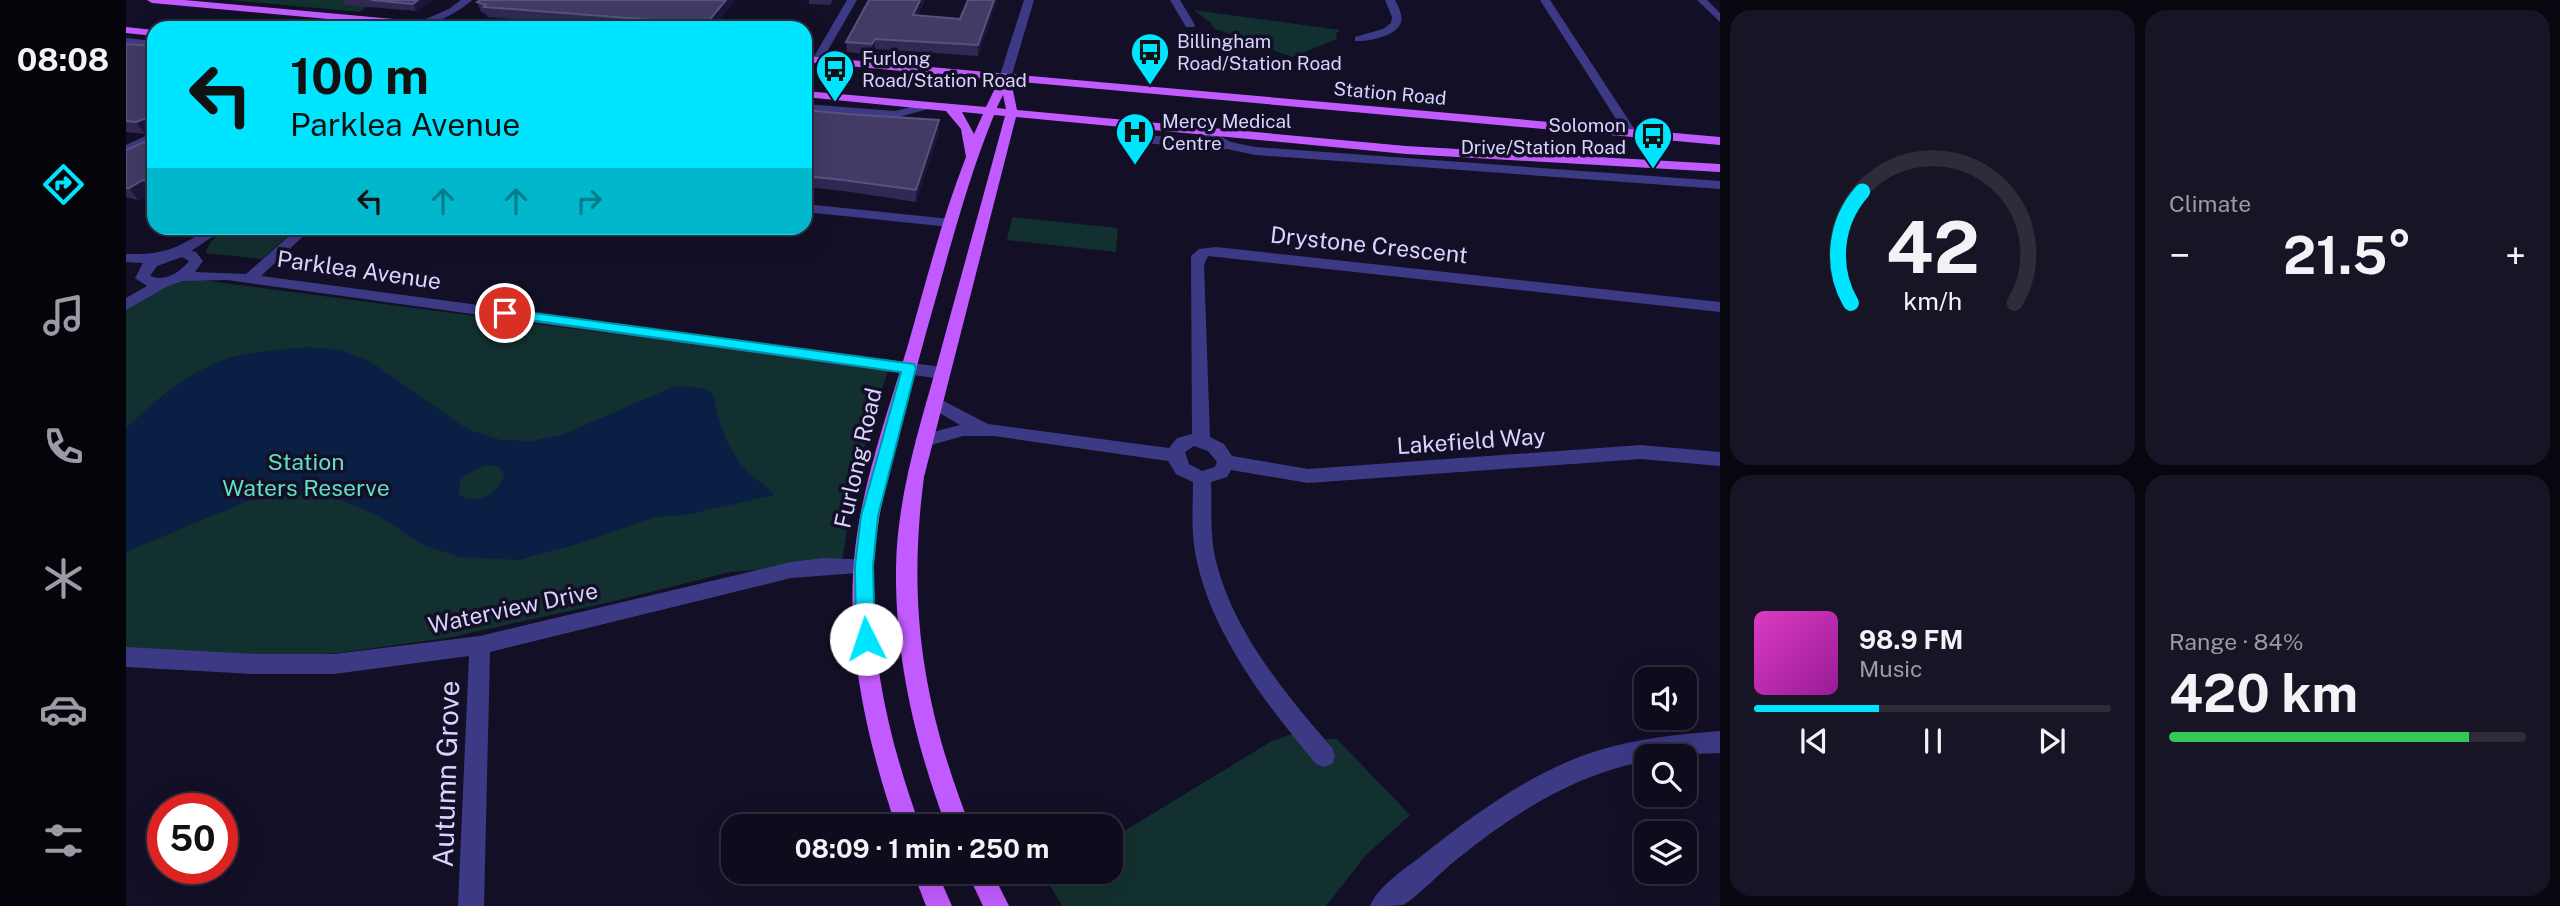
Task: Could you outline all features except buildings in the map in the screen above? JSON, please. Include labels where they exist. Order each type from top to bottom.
[{"type":"main road","points":[[152,0],[386,21]]},
{"type":"main road","points":[[126,30],[147,32]]},
{"type":"main road","name":"Station Road","points":[[812,60],[1720,141]]},
{"type":"main road","points":[[953,814],[938,778],[918,704],[906,633],[906,525],[934,402],[1012,112],[1005,78]]},
{"type":"main road","name":"Furlong Road","points":[[904,814],[880,731],[863,613],[864,566],[870,516],[950,223],[971,156],[1005,78]]},
{"type":"main road","points":[[812,95],[1420,151],[1720,168]]},
{"type":"main road","points":[[950,108],[963,120],[970,141],[971,156]]},
{"type":"main road","points":[[930,884],[939,906]]},
{"type":"main road","points":[[985,884],[996,906]]},
{"type":"street","points":[[427,21],[452,11],[467,0]]},
{"type":"street","points":[[812,59],[852,0]]},
{"type":"street","points":[[1005,78],[1029,0]]},
{"type":"street","points":[[1175,0],[1190,25]]},
{"type":"street","points":[[1359,39],[1387,30],[1396,24],[1397,17],[1390,0]]},
{"type":"street","points":[[1545,0],[1631,133]]},
{"type":"street","points":[[1702,0],[1720,19]]},
{"type":"street","points":[[448,21],[452,11]]},
{"type":"street","points":[[126,41],[147,43]]},
{"type":"street","points":[[812,108],[895,115],[928,106]]},
{"type":"street","points":[[1206,132],[1227,145],[1255,152],[1720,185]]},
{"type":"street","points":[[1124,136],[1210,147],[1227,145]]},
{"type":"street","points":[[126,150],[147,140]]},
{"type":"street","points":[[812,209],[950,223]]},
{"type":"street","points":[[126,258],[158,259],[176,254],[207,235]]},
{"type":"street","points":[[126,303],[162,283],[179,277],[213,235]]},
{"type":"street","points":[[249,279],[298,235]]},
{"type":"street","name":"Drystone Crescent","points":[[1201,441],[1197,265],[1198,256],[1209,251],[1720,307]]},
{"type":"street","name":"Parklea Avenue","points":[[176,254],[227,276]]},
{"type":"street","points":[[126,303],[143,276],[158,259]]},
{"type":"street","points":[[126,264],[143,276],[162,283]]},
{"type":"street","name":"Parklea Avenue","points":[[179,277],[227,276],[942,373]]},
{"type":"street","points":[[934,402],[968,422],[994,430]]},
{"type":"street","points":[[924,441],[963,430],[994,430],[1175,455]]},
{"type":"street","points":[[1201,441],[1220,451],[1226,462],[1225,468],[1216,476],[1202,478],[1180,467],[1175,455],[1183,443],[1201,441]]},
{"type":"street","name":"Lakefield Way","points":[[1226,462],[1308,476],[1641,452],[1720,459]]},
{"type":"street","points":[[1202,478],[1206,557],[1227,615],[1279,702],[1324,756]]},
{"type":"street","name":"Waterview Drive","points":[[126,657],[254,664],[334,664],[480,645],[791,570],[864,566]]},
{"type":"street","name":"Autumn Grove","points":[[471,906],[480,645]]},
{"type":"street","points":[[1383,906],[1464,836],[1571,772],[1653,749],[1720,742]]},
{"type":"green space","points":[[229,0],[376,0],[360,12]]},
{"type":"green space","points":[[1194,10],[1340,30],[1336,34],[1337,39],[1292,57],[1213,28],[1211,23]]},
{"type":"green space","points":[[1012,217],[1118,228],[1116,252],[1007,240]]},
{"type":"green space","points":[[218,235],[289,235],[262,259],[205,253]]},
{"type":"green space","name":"Station Waters Reserve","points":[[193,279],[888,370],[854,481],[842,563],[730,572],[615,601],[447,638],[338,653],[212,663],[126,662],[126,307],[145,292]]},
{"type":"green space","points":[[1292,734],[1319,765],[1335,756],[1319,739],[1337,739],[1410,815],[1366,855],[1326,906],[1062,906],[1049,884],[1123,884],[1123,832],[1272,741]]},
{"type":"water","points":[[308,347],[341,350],[369,361],[469,430],[501,440],[532,441],[564,434],[675,386],[703,388],[713,394],[723,431],[736,457],[745,469],[774,495],[686,515],[655,517],[578,544],[518,560],[461,557],[425,546],[377,515],[335,498],[305,494],[250,500],[126,552],[126,428],[169,391],[218,362],[239,355]],"holes":[[[483,466],[500,468],[504,474],[501,482],[486,497],[473,499],[458,494],[461,478]]]},
{"type":"place","name":"Billingham Road/Station Road","points":[[1150,86]]},
{"type":"place","name":"Furlong Road/Station Road","points":[[835,103]]},
{"type":"place","name":"Mercy Medical Centre","points":[[1135,166]]},
{"type":"place","name":"Solomon Drive/Station Road","points":[[1653,170]]},
{"type":"route","points":[[505,313],[909,368],[881,466],[870,516],[864,566],[863,613],[866,639]]}]
